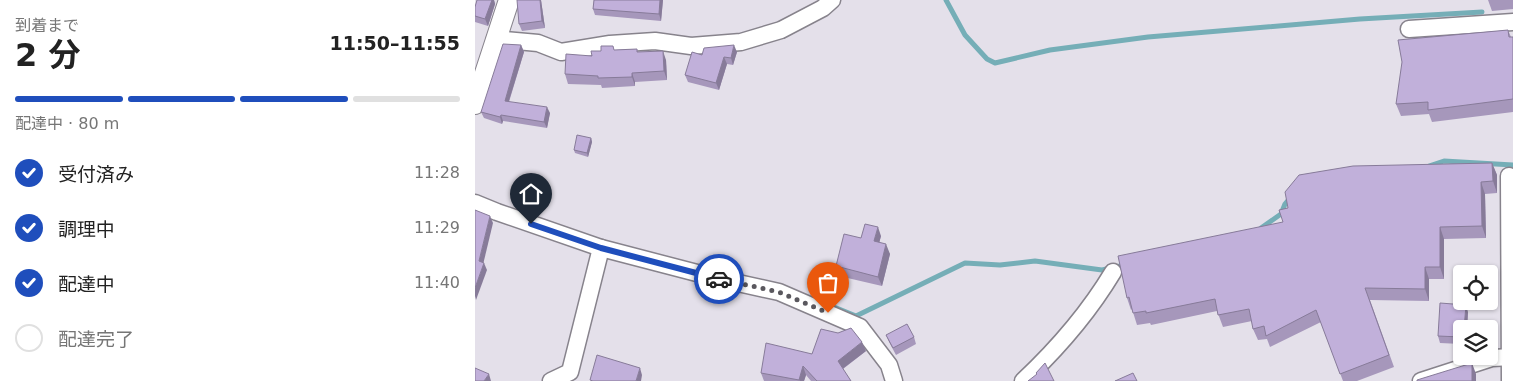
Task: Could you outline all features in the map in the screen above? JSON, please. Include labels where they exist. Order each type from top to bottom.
[{"type":"main road","points":[[475,104],[509,0]]},
{"type":"street","points":[[495,39],[538,43],[561,52],[609,44],[655,42],[691,46],[741,42],[781,30],[823,8],[832,0]]},
{"type":"street","points":[[1409,29],[1513,22]]},
{"type":"street","points":[[1509,176],[1512,357],[1510,381]]},
{"type":"street","points":[[475,203],[601,248],[720,279],[779,292],[861,327],[889,365],[894,381]]},
{"type":"street","points":[[551,381],[570,372],[601,248]]},
{"type":"street","points":[[1023,381],[1045,360],[1097,298],[1113,272]]},
{"type":"street","points":[[1421,381],[1491,358],[1512,357]]},
{"type":"building","points":[[477,0],[492,0],[485,19],[475,16]]},
{"type":"building","points":[[517,0],[540,0],[542,21],[519,24]]},
{"type":"building","points":[[594,0],[660,0],[659,14],[593,9]]},
{"type":"building","points":[[1508,30],[1509,37],[1513,37],[1513,99],[1428,110],[1428,102],[1396,104],[1402,62],[1398,40]]},
{"type":"building","points":[[503,44],[521,45],[505,101],[547,107],[544,122],[501,115],[500,117],[481,112]]},
{"type":"building","points":[[734,45],[731,58],[724,57],[716,83],[685,75],[692,52],[702,55],[704,48]]},
{"type":"building","points":[[601,46],[613,46],[614,50],[637,49],[637,52],[663,51],[664,71],[632,73],[632,77],[598,78],[598,76],[565,74],[566,54],[592,56],[591,51],[601,51]]},
{"type":"building","points":[[577,135],[591,138],[587,153],[574,150]]},
{"type":"building","points":[[1492,163],[1493,181],[1481,182],[1482,226],[1440,227],[1440,267],[1425,267],[1425,289],[1365,288],[1389,355],[1340,374],[1316,310],[1266,336],[1264,326],[1253,329],[1249,309],[1218,315],[1215,299],[1146,313],[1146,311],[1133,313],[1129,297],[1127,298],[1118,256],[1283,222],[1279,210],[1288,208],[1285,192],[1299,175],[1353,166]]},
{"type":"building","points":[[475,210],[490,216],[479,261],[484,263],[475,288]]},
{"type":"building","points":[[865,224],[878,227],[874,241],[886,244],[878,277],[836,266],[844,234],[861,238]]},
{"type":"building","points":[[1440,303],[1453,304],[1453,310],[1466,310],[1465,320],[1453,320],[1453,337],[1438,336]]},
{"type":"building","points":[[907,324],[914,337],[893,348],[886,335]]},
{"type":"building","points":[[851,328],[862,342],[838,361],[851,381],[817,381],[803,366],[799,380],[761,373],[766,343],[812,354],[821,329],[838,333]]},
{"type":"building","points":[[597,355],[640,368],[636,381],[590,380]]},
{"type":"building","points":[[1045,363],[1054,381],[1028,381],[1037,374]]},
{"type":"building","points":[[1466,365],[1472,365],[1472,381],[1417,380]]},
{"type":"building","points":[[475,368],[489,374],[484,381],[475,381]]},
{"type":"building","points":[[1133,373],[1137,381],[1115,381]]},
{"type":"waterway","points":[[946,0],[965,35],[987,59],[995,63],[1050,50],[1148,37],[1360,19],[1482,12]]},
{"type":"waterway","points":[[1429,166],[1444,161],[1513,165]]},
{"type":"waterway","points":[[1261,228],[1281,214],[1290,198]]},
{"type":"waterway","points":[[834,307],[856,316],[965,263],[1000,265],[1035,261],[1102,270],[1125,265]]},
{"type":"way so far","points":[[719,279],[779,292],[828,313]]},
{"type":"route","points":[[531,224],[601,248],[719,279]]}]
